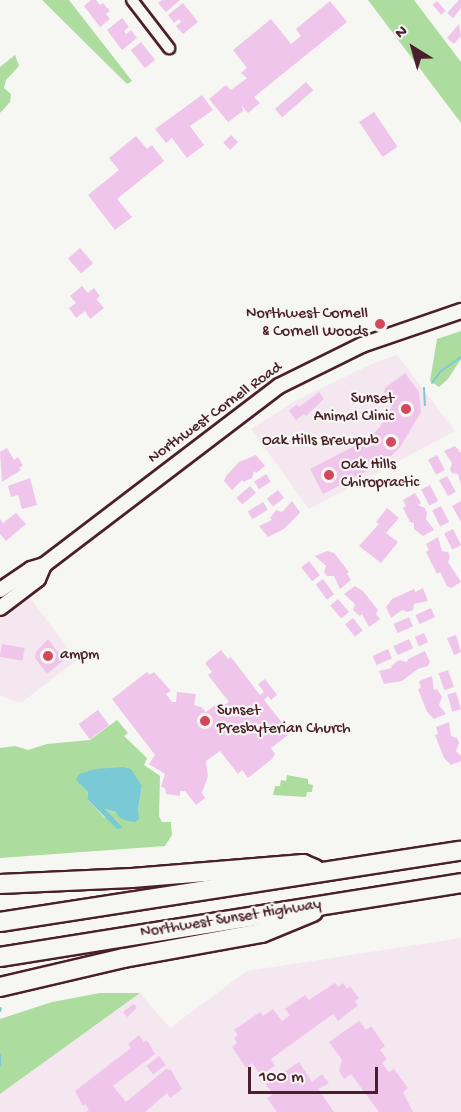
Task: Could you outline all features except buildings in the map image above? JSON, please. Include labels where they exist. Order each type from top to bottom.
[{"type":"highway","name":"Northwest Sunset Highway","points":[[0,922],[461,851]]},
{"type":"highway","points":[[0,884],[132,878],[303,864],[324,873]]},
{"type":"highway","name":"Northwest Sunset Highway","points":[[0,957],[292,908],[331,905],[461,883]]},
{"type":"highway","points":[[0,987],[123,958],[262,933],[331,905]]},
{"type":"main road","name":"Northwest Cornell Road","points":[[0,590],[31,569],[44,565],[279,386],[362,345],[461,311]]},
{"type":"main road","name":"Northwest Cornell Road","points":[[0,608],[38,579],[44,565]]},
{"type":"street","points":[[132,0],[169,48]]},
{"type":"shaded area","points":[[397,355],[455,431],[309,509],[251,429],[295,401],[378,361]]},
{"type":"shaded area","points":[[28,595],[77,660],[22,702],[16,702],[0,695],[0,616]]},
{"type":"shaded area","points":[[461,938],[461,1112],[0,1112],[0,1094],[140,993],[170,1028],[247,971]]},
{"type":"green space","points":[[42,0],[69,0],[132,81],[127,84]]},
{"type":"green space","points":[[368,0],[414,0],[461,62],[461,123]]},
{"type":"green space","points":[[15,55],[19,66],[6,80],[4,88],[11,94],[10,102],[0,113],[0,67]]},
{"type":"green space","points":[[461,331],[461,359],[448,379],[439,387],[430,381],[437,339]]},
{"type":"green space","points":[[117,720],[128,733],[124,736],[147,758],[144,765],[160,776],[159,816],[162,822],[171,822],[172,835],[165,846],[0,858],[0,748],[15,746],[28,750],[47,744],[90,740]],"holes":[[[116,768],[142,786],[138,810],[116,812],[105,809],[115,822],[121,825],[104,817],[87,799],[88,792],[77,780],[83,773]]]},
{"type":"green space","points":[[287,775],[308,779],[308,784],[313,785],[312,792],[307,792],[306,797],[273,795],[275,786],[280,786],[281,780],[286,781]]},
{"type":"green space","points":[[100,993],[140,993],[0,1094],[0,1019],[52,1002]]},
{"type":"water","points":[[123,767],[131,769],[142,786],[138,810],[139,819],[135,822],[128,821],[120,818],[116,812],[105,809],[123,828],[117,829],[87,799],[88,792],[76,780],[79,774],[95,769]]},
{"type":"waterway","points":[[432,383],[441,371],[461,357]]},
{"type":"waterway","points":[[424,388],[425,405]]},
{"type":"waterway","points":[[0,1055],[0,1065]]},
{"type":"place","name":"Northwest Cornell & Cornell Woods","points":[[380,324]]},
{"type":"place","name":"Sunset Animal Clinic","points":[[406,409]]},
{"type":"place","name":"Oak Hills Brewpub","points":[[391,442]]},
{"type":"place","name":"Oak Hills Chiropractic","points":[[329,475]]},
{"type":"place","name":"ampm","points":[[48,656]]},
{"type":"place","name":"Sunset Presbyterian Church","points":[[205,721]]}]
